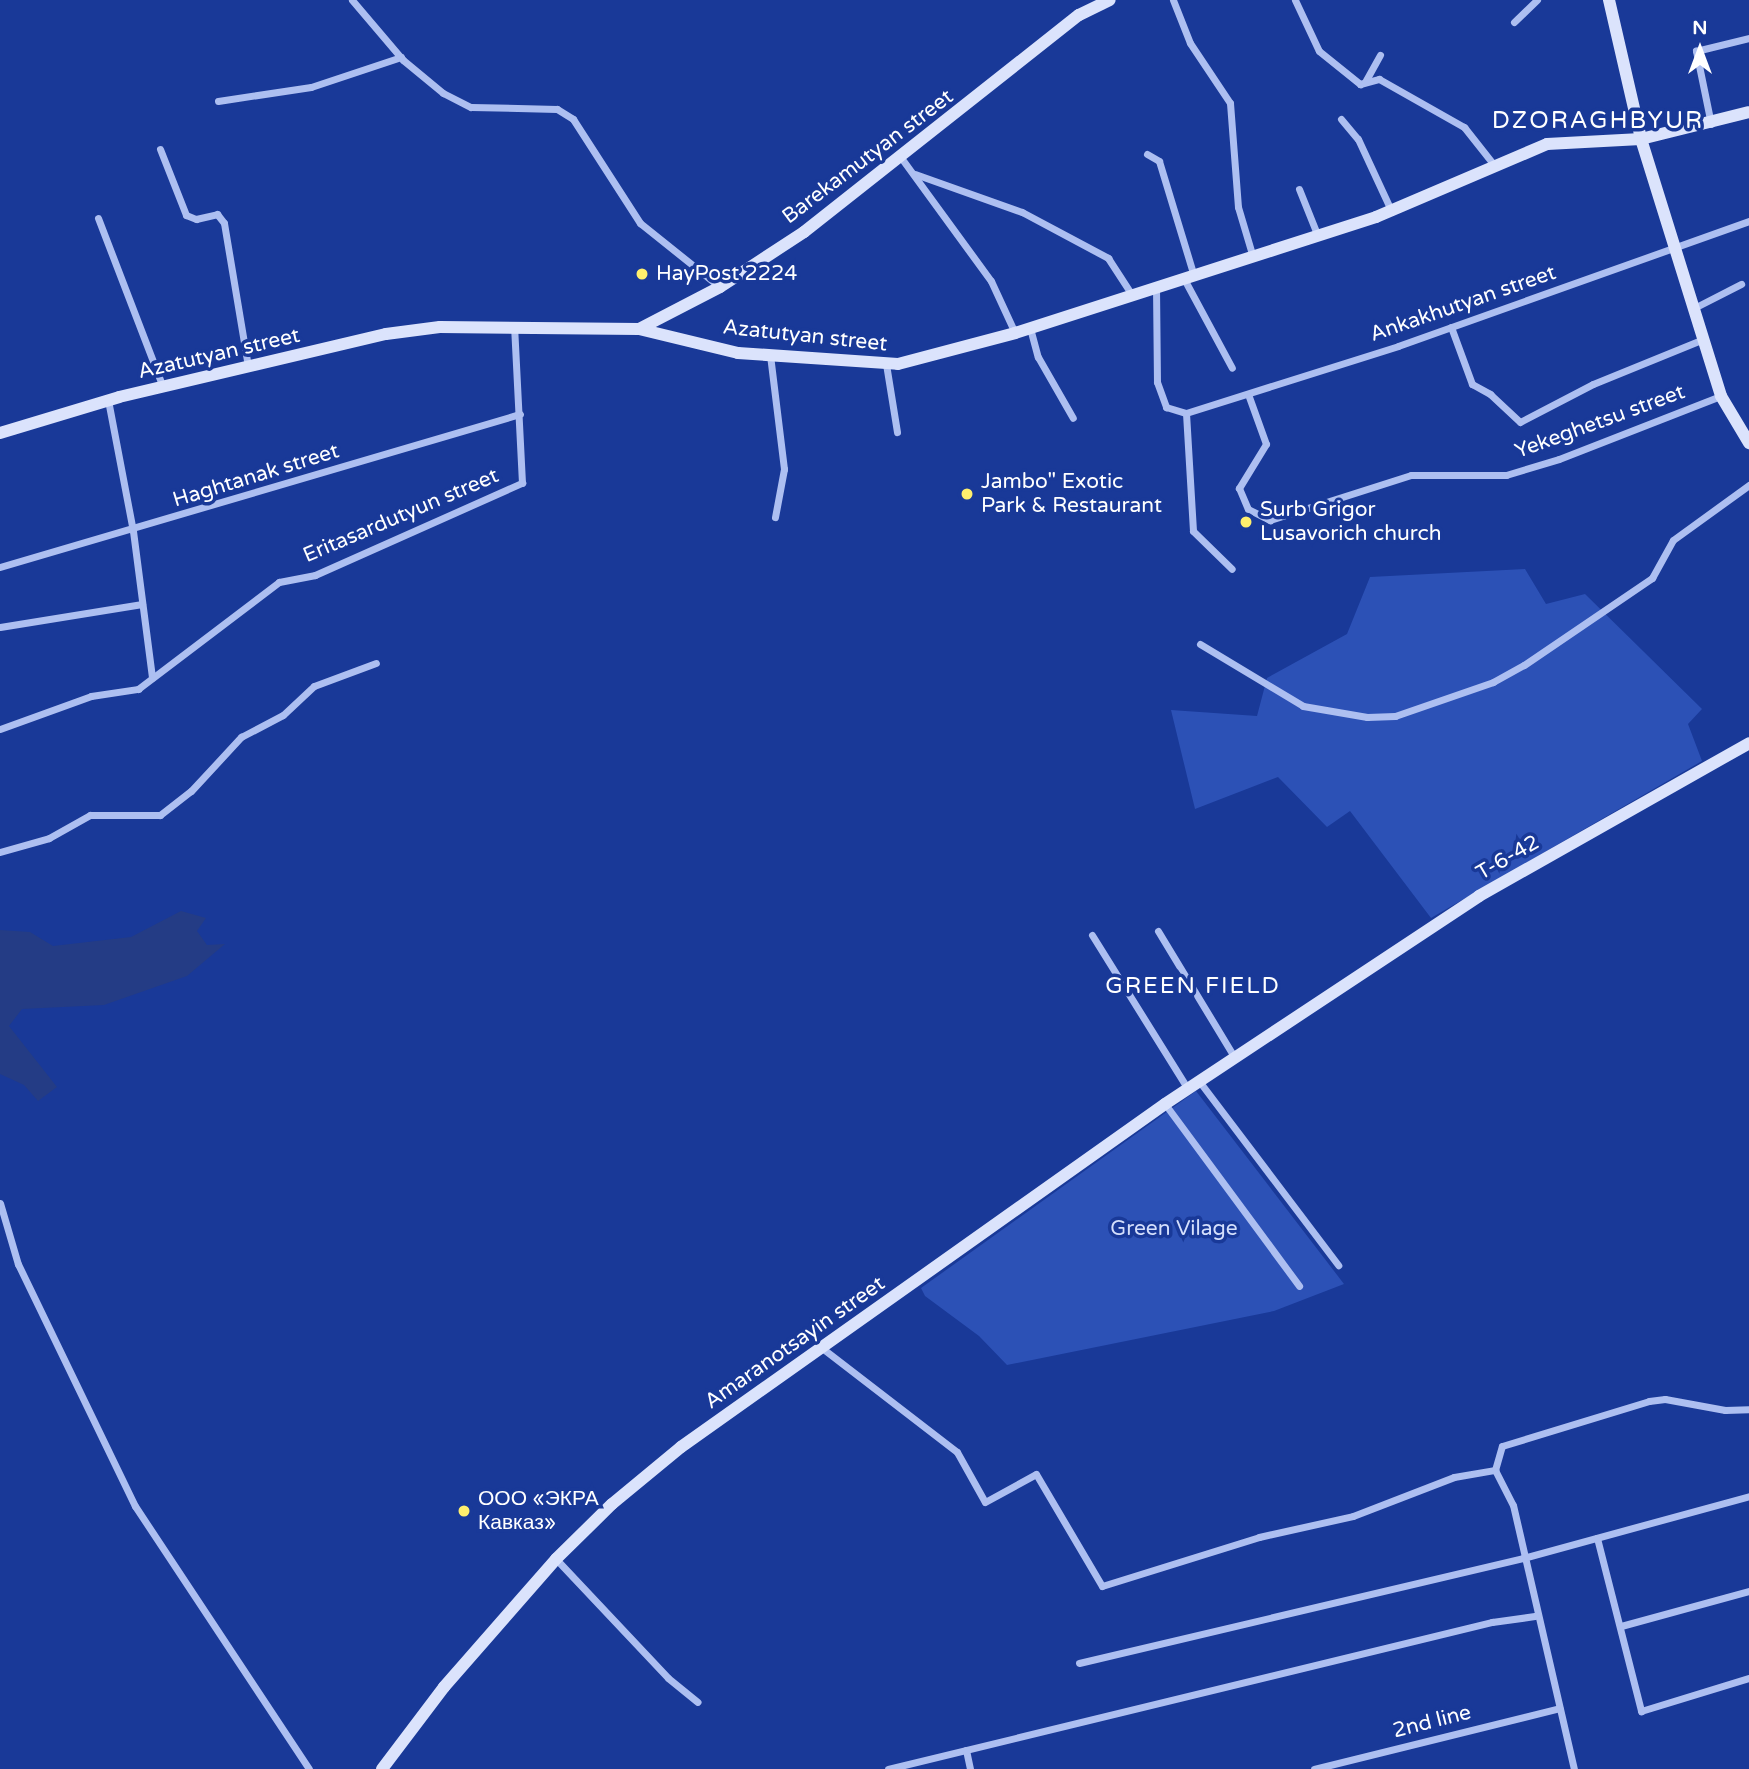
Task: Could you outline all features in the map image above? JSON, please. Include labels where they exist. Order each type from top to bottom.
[{"type":"street","points":[[352,0],[401,57],[443,93],[471,107],[557,109],[573,119],[640,223],[720,287]]},
{"type":"street","name":"Barekamutyan street","points":[[639,329],[720,287],[902,159],[1079,15],[1110,0]]},
{"type":"street","points":[[1173,0],[1190,43],[1230,103],[1238,206],[1252,254]]},
{"type":"street","points":[[1295,0],[1319,51],[1360,84],[1379,79],[1464,127],[1494,165]]},
{"type":"street","points":[[1514,22],[1538,0]]},
{"type":"street","points":[[1609,0],[1641,139],[1721,396],[1749,443]]},
{"type":"street","points":[[1712,124],[1696,51],[1749,38]]},
{"type":"street","points":[[1365,82],[1380,55]]},
{"type":"street","points":[[218,101],[278,88],[311,87],[401,57]]},
{"type":"street","name":"Azatutyan street","points":[[0,433],[108,400],[386,334],[440,327],[639,329],[738,353],[898,365],[1015,333],[1391,210],[1547,144],[1641,139],[1712,124],[1749,112]]},
{"type":"street","points":[[1341,119],[1358,139],[1391,210]]},
{"type":"street","points":[[160,149],[186,215],[196,219],[218,214],[224,223],[248,367]]},
{"type":"street","points":[[1147,155],[1159,161],[1188,275],[1232,369]]},
{"type":"street","points":[[902,159],[915,174],[951,232],[990,281],[1015,333]]},
{"type":"street","points":[[915,174],[1022,212],[1108,258],[1132,295]]},
{"type":"street","points":[[1299,189],[1317,234]]},
{"type":"street","points":[[99,218],[163,387]]},
{"type":"street","name":"Ankakhutyan street","points":[[1186,413],[1451,327],[1749,221]]},
{"type":"street","points":[[1694,308],[1741,284]]},
{"type":"street","points":[[1156,286],[1157,382],[1166,407],[1186,413],[1193,531],[1232,569]]},
{"type":"street","points":[[514,327],[520,414]]},
{"type":"street","points":[[1451,327],[1472,384],[1520,422],[1527,421],[1592,384],[1704,339]]},
{"type":"street","points":[[1030,328],[1038,357],[1073,418]]},
{"type":"street","points":[[770,355],[784,469],[775,517]]},
{"type":"street","points":[[886,364],[897,432]]},
{"type":"street","name":"Yekeghetsu street","points":[[1248,394],[1266,444],[1241,480],[1239,488],[1248,509],[1270,520],[1411,475],[1506,475],[1559,459],[1721,396]]},
{"type":"street","points":[[108,400],[133,531],[152,678]]},
{"type":"street","name":"Eritasardutyun street","points":[[0,729],[91,696],[138,689],[279,582],[315,575],[522,483],[520,414]]},
{"type":"street","name":"Haghtanak street","points":[[0,567],[133,531],[520,414]]},
{"type":"street","points":[[1200,644],[1303,706],[1367,717],[1395,716],[1493,682],[1524,665],[1652,578],[1673,540],[1749,485]]},
{"type":"street","points":[[0,627],[142,604]]},
{"type":"street","points":[[0,852],[49,838],[90,815],[160,815],[191,790],[241,737],[283,715],[314,686],[376,663]]},
{"type":"street","name":"T-6-42","points":[[1293,1019],[1479,896],[1749,743]]},
{"type":"street","points":[[1158,931],[1235,1058]]},
{"type":"street","points":[[1092,935],[1193,1085],[1338,1265]]},
{"type":"street","name":"Amaranotsayin street","points":[[382,1769],[444,1687],[556,1559],[612,1504],[681,1447],[1165,1104],[1293,1019]]},
{"type":"street","points":[[1165,1104],[1299,1286]]},
{"type":"street","points":[[0,1203],[18,1264],[135,1506],[309,1769]]},
{"type":"street","points":[[822,1348],[957,1452],[985,1502],[1036,1474],[1102,1586],[1259,1537],[1353,1516],[1454,1477],[1495,1470]]},
{"type":"street","points":[[1574,1769],[1535,1616],[1513,1505],[1495,1470],[1502,1446],[1649,1401],[1665,1399],[1725,1410],[1749,1409]]},
{"type":"street","points":[[1079,1663],[1523,1558],[1749,1496]]},
{"type":"street","points":[[1597,1538],[1641,1712],[1749,1678]]},
{"type":"street","points":[[556,1559],[668,1678],[698,1702]]},
{"type":"street","points":[[1621,1626],[1749,1591]]},
{"type":"street","points":[[888,1769],[1492,1622],[1535,1616]]},
{"type":"street","name":"2nd line","points":[[1314,1769],[1560,1708]]},
{"type":"street","points":[[966,1750],[970,1769]]},
{"type":"green space","points":[[1525,569],[1546,604],[1585,594],[1702,709],[1688,724],[1702,761],[1431,918],[1350,811],[1327,827],[1278,777],[1195,809],[1171,710],[1257,716],[1267,678],[1347,634],[1370,577]]},
{"type":"green space","name":"Green Vilage","points":[[1196,1091],[1344,1284],[1274,1311],[1007,1365],[979,1336],[925,1296],[921,1288]]},
{"type":"shaded area","points":[[181,911],[206,918],[197,931],[207,945],[225,944],[187,976],[104,1005],[22,1009],[9,1026],[57,1087],[38,1101],[24,1085],[0,1074],[0,930],[30,932],[53,946],[131,937]]},
{"type":"place","name":"HayPost 2224","points":[[642,274]]},
{"type":"place","name":"Jambo\" Exotic Park & Restaurant","points":[[967,494]]},
{"type":"place","name":"Surb Grigor Lusavorich church","points":[[1246,522]]},
{"type":"place","name":"ООО «ЭКРА Кавказ»","points":[[464,1511]]},
{"type":"district","name":"DZORAGHBYUR","points":[[1598,121]]},
{"type":"district","name":"GREEN FIELD","points":[[1193,986]]}]
